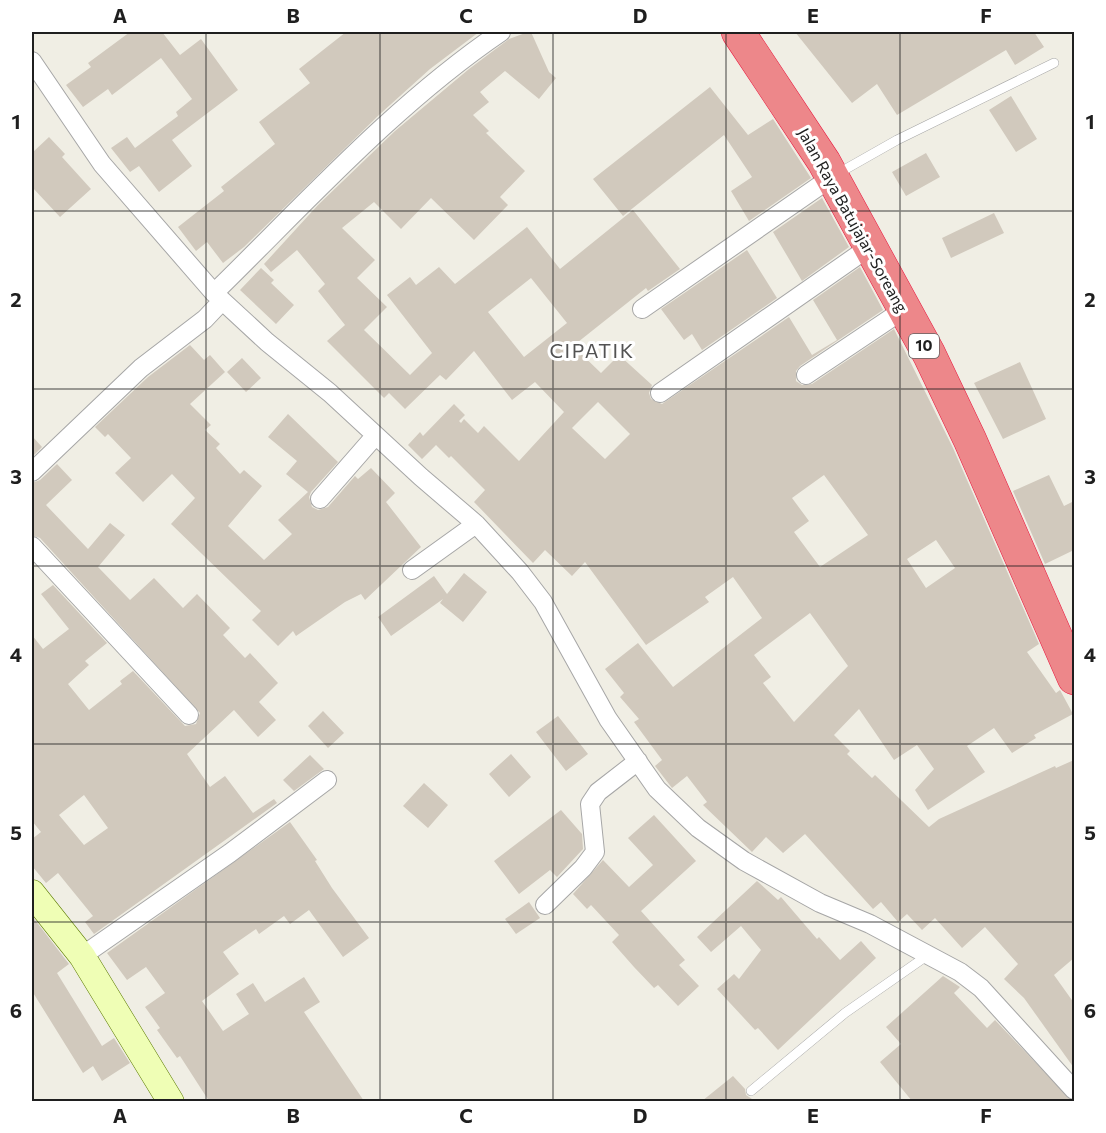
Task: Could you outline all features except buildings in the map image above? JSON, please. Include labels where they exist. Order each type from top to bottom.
[{"type":"highway","name":"Jalan Raya Batujajar-Soreang","points":[[738,32],[832,177],[929,354],[970,440],[1074,678]]},
{"type":"street","points":[[32,472],[141,368],[205,319],[218,297],[402,110],[472,51],[501,32]]},
{"type":"street","points":[[32,61],[102,164],[218,297],[267,342],[330,393],[375,436],[476,524],[520,572],[543,602],[596,693],[630,767],[720,846],[820,903],[930,954],[981,988],[1074,1090]]},
{"type":"street","points":[[642,309],[832,177]]},
{"type":"street","points":[[660,393],[871,246]]},
{"type":"street","points":[[806,375],[903,310]]},
{"type":"street","points":[[320,499],[375,436]]},
{"type":"street","points":[[412,570],[476,524]]},
{"type":"street","points":[[32,546],[189,715]]},
{"type":"street","points":[[544,905],[583,868],[596,852],[590,804],[598,792],[630,767]]},
{"type":"street","points":[[82,956],[230,853],[327,780]]},
{"type":"street","points":[[32,893],[82,956],[171,1101]]},
{"type":"lane","points":[[832,177],[897,140],[1054,63]]},
{"type":"lane","points":[[751,1091],[845,1013],[930,954]]},
{"type":"district","name":"CIPATIK","points":[[592,351]]}]
